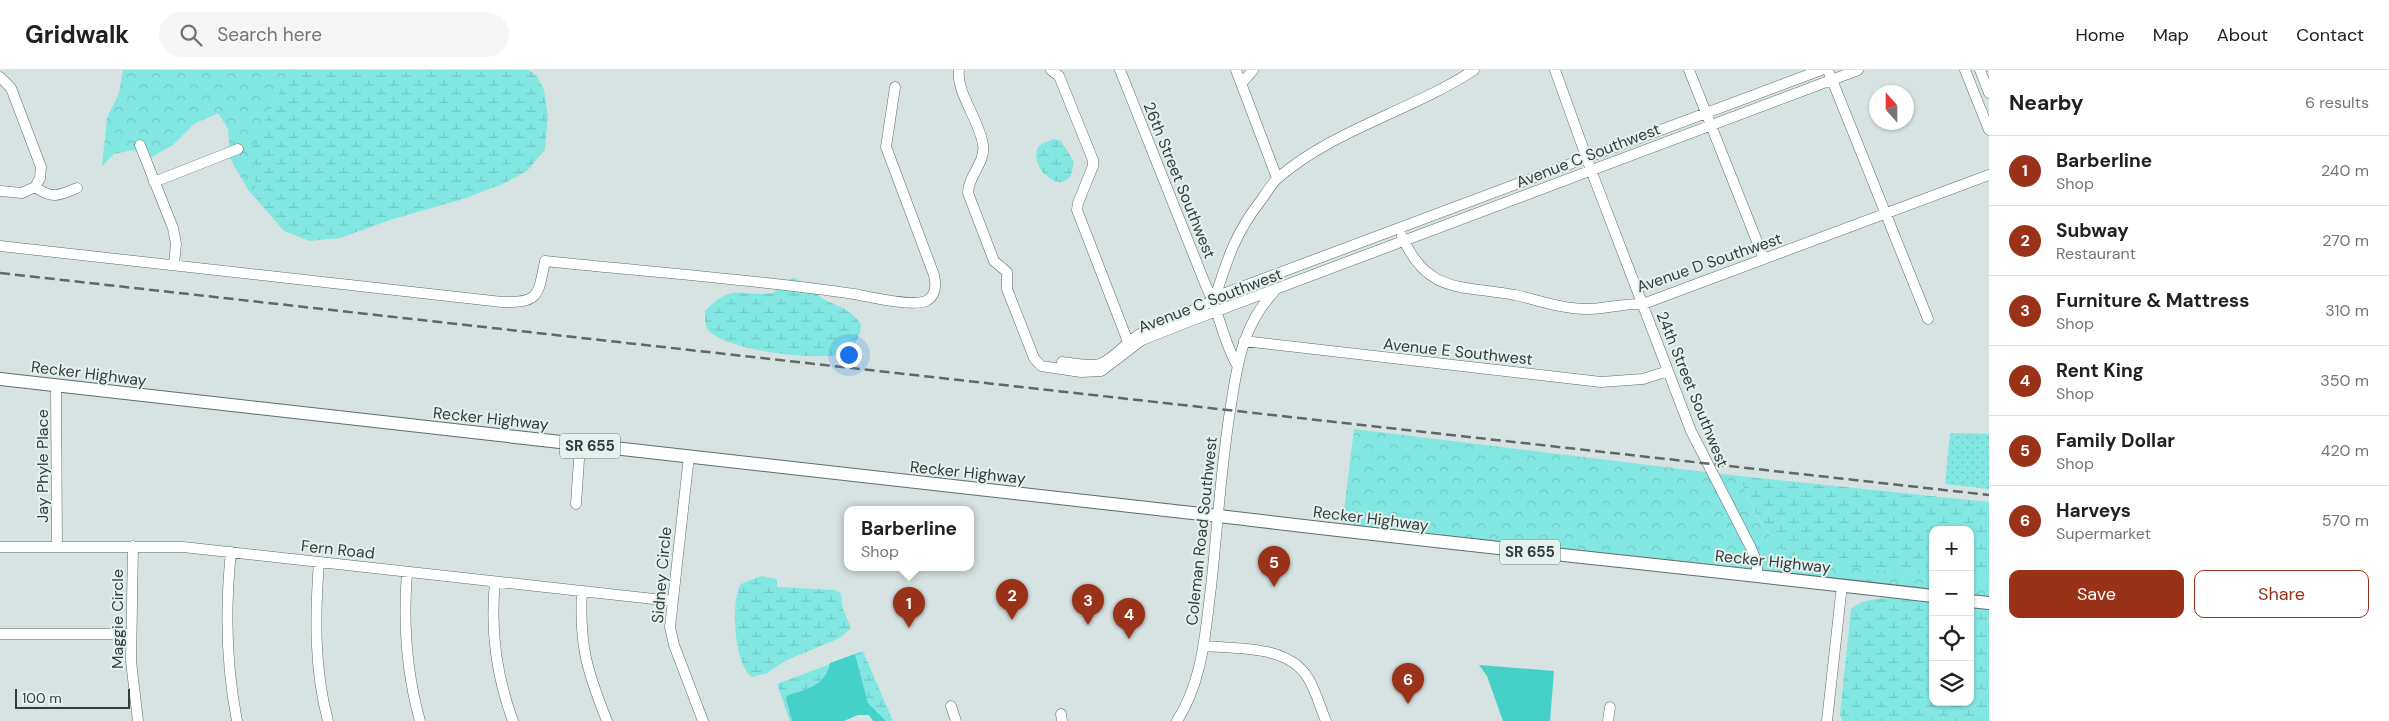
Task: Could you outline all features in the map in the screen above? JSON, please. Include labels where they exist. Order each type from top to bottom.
[{"type":"main road","name":"Recker Highway","points":[[0,379],[1219,516],[1404,539],[1929,596]]},
{"type":"main road","points":[[1974,601],[1989,603]]},
{"type":"street","name":"Avenue C Southwest","points":[[960,70],[960,82],[982,138],[984,150],[968,188],[968,193],[994,260],[1007,272],[1007,289],[1034,358],[1098,365],[1106,362],[1129,346],[1153,326],[1276,290],[1711,126],[1830,75],[1858,70]]},
{"type":"street","points":[[1051,70],[1059,76],[1062,82],[1093,160],[1093,166],[1077,210],[1129,346]]},
{"type":"street","name":"26th Street Southwest","points":[[1120,70],[1206,286],[1216,306]]},
{"type":"street","points":[[1236,70],[1277,178]]},
{"type":"street","points":[[1242,83],[1253,70]]},
{"type":"street","points":[[1237,365],[1216,306],[1229,251],[1240,230],[1277,178],[1329,144],[1446,88],[1474,70]]},
{"type":"street","name":"24th Street Southwest","points":[[1555,70],[1668,371],[1706,463],[1751,548],[1757,563],[1758,576]]},
{"type":"street","points":[[1689,70],[1764,260]]},
{"type":"street","name":"Avenue C Southwest","points":[[1216,306],[1224,294],[1820,70]]},
{"type":"street","points":[[1965,70],[1989,130]]},
{"type":"street","points":[[1980,70],[1989,93]]},
{"type":"street","points":[[1830,75],[1928,319]]},
{"type":"street","points":[[0,78],[11,88],[41,167],[40,178],[35,187],[22,193],[0,191]]},
{"type":"street","points":[[0,246],[502,302],[522,303],[532,298],[539,289],[545,261],[827,290],[908,302],[925,301],[933,294],[936,286],[934,275],[886,147],[895,87]]},
{"type":"street","points":[[140,145],[172,228],[176,244],[174,264]]},
{"type":"street","points":[[154,182],[238,149]]},
{"type":"street","name":"Avenue D Southwest","points":[[1399,227],[1410,253],[1427,274],[1451,286],[1514,295],[1575,308],[1602,309],[1643,304],[1989,175]]},
{"type":"street","points":[[35,187],[46,195],[77,188]]},
{"type":"street","name":"Coleman Road Southwest","points":[[1177,721],[1192,691],[1204,646],[1219,516],[1225,442],[1237,365],[1244,341],[1260,308],[1294,268]]},
{"type":"street","name":"Avenue E Southwest","points":[[1244,341],[1601,382],[1643,379],[1668,371]]},
{"type":"street","name":"Jay Phyle Place","points":[[56,386],[57,546]]},
{"type":"street","points":[[576,504],[580,445]]},
{"type":"street","name":"Sidney Circle","points":[[689,456],[670,627],[674,645],[703,721]]},
{"type":"street","name":"Maggie Circle","points":[[133,546],[131,661],[138,721]]},
{"type":"street","name":"Fern Road","points":[[0,547],[183,547],[672,601]]},
{"type":"street","points":[[231,552],[228,581],[227,637],[237,721]]},
{"type":"street","points":[[319,562],[316,603],[317,653],[328,721]]},
{"type":"street","points":[[407,572],[404,634],[412,690],[420,721]]},
{"type":"street","points":[[495,582],[492,612],[493,642],[501,686],[513,721]]},
{"type":"street","points":[[1827,721],[1842,585]]},
{"type":"street","points":[[582,591],[581,635],[584,655],[607,721]]},
{"type":"street","points":[[0,634],[131,634]]},
{"type":"street","points":[[1204,646],[1285,656],[1301,668],[1308,678],[1326,721]]},
{"type":"street","points":[[951,706],[956,721]]},
{"type":"street","points":[[1608,721],[1610,707]]},
{"type":"green space","points":[[123,70],[290,70],[267,118],[256,181],[257,200],[248,190],[230,158],[228,129],[218,113],[194,124],[173,145],[152,157],[132,150],[114,154],[102,166],[107,118],[119,93]]},
{"type":"green space","points":[[290,70],[528,70],[536,75],[544,90],[548,116],[545,149],[527,171],[505,183],[463,199],[393,219],[340,238],[310,241],[284,231],[257,200],[251,151]]},
{"type":"green space","points":[[1053,139],[1061,141],[1074,162],[1071,176],[1063,182],[1051,179],[1045,174],[1036,157],[1040,145]]},
{"type":"green space","points":[[793,278],[806,284],[822,298],[847,310],[861,324],[858,338],[850,350],[828,356],[773,353],[721,339],[707,328],[705,311],[723,296],[731,293],[773,293],[785,281]]},
{"type":"green space","points":[[1354,429],[1706,472],[1748,550],[1753,564],[1753,571],[1342,527]]},
{"type":"green space","points":[[1950,433],[1989,434],[1989,489],[1945,484]]},
{"type":"green space","points":[[1715,473],[1740,476],[1760,522],[1792,560],[1929,575],[1929,592],[1761,572]]},
{"type":"green space","points":[[1740,476],[1989,502],[1989,579],[1974,578],[1974,526],[1929,526],[1929,575],[1792,561],[1774,541],[1750,502]]},
{"type":"green space","points":[[761,576],[777,579],[777,587],[835,590],[841,594],[843,609],[851,628],[840,638],[787,660],[767,673],[752,677],[746,671],[738,647],[735,618],[736,604],[741,584]]},
{"type":"green space","points":[[1974,578],[1989,579],[1989,598],[1974,596]]},
{"type":"green space","points":[[1885,598],[1929,601],[1929,706],[1974,706],[1974,607],[1989,609],[1989,721],[1842,721],[1840,714],[1851,609],[1864,602]]},
{"type":"green space","points":[[863,651],[893,721],[886,721],[868,703],[855,654]]},
{"type":"green space","points":[[830,664],[826,674],[816,685],[786,699],[792,721],[790,721],[777,684]]},
{"type":"shaded area","points":[[855,654],[868,703],[886,721],[873,721],[869,715],[858,715],[844,721],[792,721],[786,699],[787,696],[807,689],[819,682],[830,663]]},
{"type":"shaded area","points":[[1479,665],[1554,671],[1550,721],[1503,721],[1487,676]]},
{"type":"railway","points":[[0,273],[1989,495]]},
{"type":"place","name":"Family Dollar","points":[[1274,587]]},
{"type":"place","name":"Subway","points":[[1012,620]]},
{"type":"place","name":"Furniture & Mattress","points":[[1088,625]]},
{"type":"place","name":"Barberline","points":[[909,628]]},
{"type":"place","name":"Rent King","points":[[1129,639]]},
{"type":"place","name":"Harveys","points":[[1408,704]]}]
